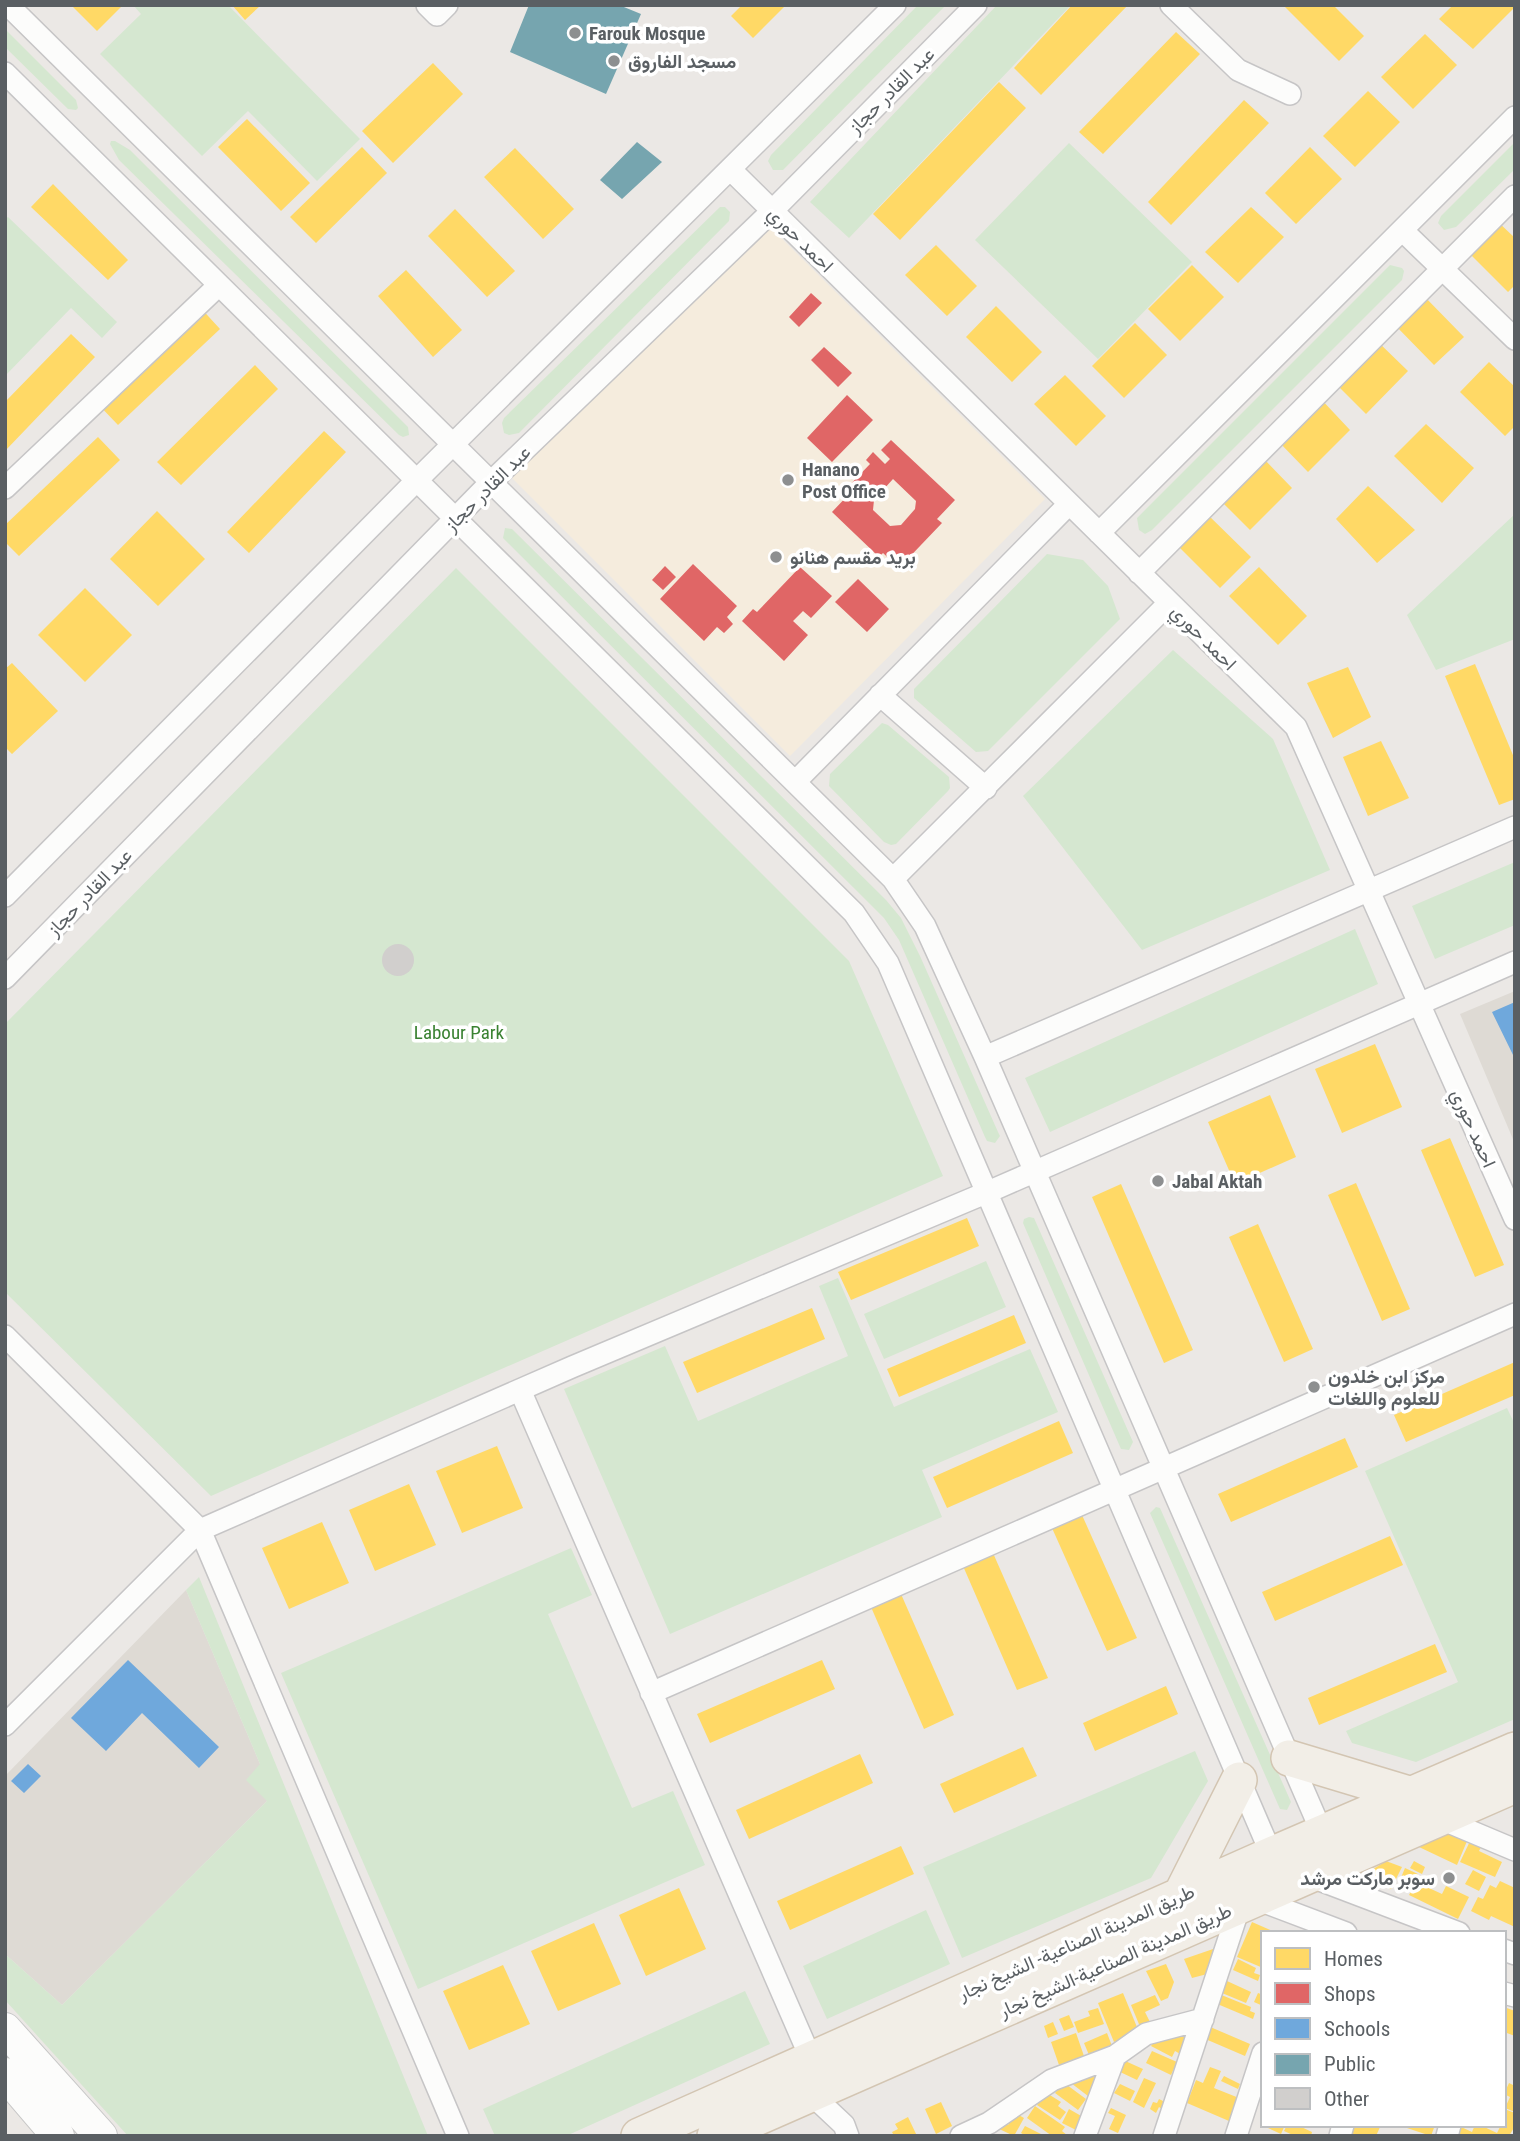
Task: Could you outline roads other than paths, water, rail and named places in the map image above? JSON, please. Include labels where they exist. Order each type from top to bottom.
[{"type":"main road","name":"طريق المدينة الصناعية- الشيخ نجار","points":[[639,2136],[1271,1855],[1291,1877],[1412,1794],[1515,1751]]},
{"type":"main road","points":[[1289,1758],[1412,1794]]},
{"type":"main road","points":[[1181,1895],[1239,1780]]},
{"type":"main road","name":"طريق المدينة الصناعية-الشيخ نجار","points":[[715,2136],[1291,1877],[1515,1785]]},
{"type":"main road","points":[[5,2029],[101,2136]]},
{"type":"main road","points":[[5,2074],[58,2136]]},
{"type":"street","points":[[8,5],[893,879],[925,926],[985,1056],[1289,1758],[1291,1877],[1305,1925],[1336,1931]]},
{"type":"street","points":[[427,5],[437,15],[447,5]]},
{"type":"street","points":[[5,896],[453,444],[895,5]]},
{"type":"street","name":"عبد القادر حجاز","points":[[5,978],[491,482],[772,211],[976,5]]},
{"type":"street","points":[[1171,5],[1238,70],[1290,94]]},
{"type":"street","points":[[5,73],[853,913],[888,962],[1271,1855],[1291,1877],[1452,1931]]},
{"type":"street","points":[[1099,533],[1515,117]]},
{"type":"street","name":"احمد حوري","points":[[730,169],[1296,727],[1515,1219]]},
{"type":"street","points":[[1139,573],[1515,195]]},
{"type":"street","points":[[1402,230],[1515,339]]},
{"type":"street","points":[[5,488],[219,285]]},
{"type":"street","points":[[795,782],[1069,503]]},
{"type":"street","points":[[893,879],[1170,603]]},
{"type":"street","points":[[880,695],[986,788]]},
{"type":"street","points":[[985,1056],[1515,827]]},
{"type":"street","points":[[5,1725],[200,1530],[520,1390],[988,1192],[1515,962]]},
{"type":"street","points":[[651,1693],[1515,1314]]},
{"type":"street","points":[[5,1336],[200,1530],[458,2136]]},
{"type":"street","points":[[520,1390],[811,2059]]},
{"type":"street","points":[[1439,1818],[1515,1850]]},
{"type":"street","points":[[1164,2136],[1203,2019],[1291,1877]]},
{"type":"street","points":[[961,2136],[989,2123],[1052,2080],[1115,2056],[1146,2034],[1203,2019]]},
{"type":"street","points":[[1085,2136],[1115,2056]]},
{"type":"street","points":[[1236,2136],[1261,2059]]},
{"type":"street","points":[[811,2094],[844,2125],[848,2136]]},
{"type":"place","name":"Farouk Mosque","points":[[575,33]]},
{"type":"place","name":"مسجد الفاروق","points":[[614,61]]},
{"type":"place","name":"Hanano Post Office","points":[[788,480]]},
{"type":"place","name":"بريد مقسم هنانو","points":[[776,557]]},
{"type":"place","name":"Jabal Aktah","points":[[1158,1181]]},
{"type":"place","name":"مركز ابن خلدون للعلوم واللغات","points":[[1314,1387]]},
{"type":"place","name":"سوبر ماركت مرشد","points":[[1449,1878]]},
{"type":"park label","name":"Labour Park","points":[[459,1032]]}]
